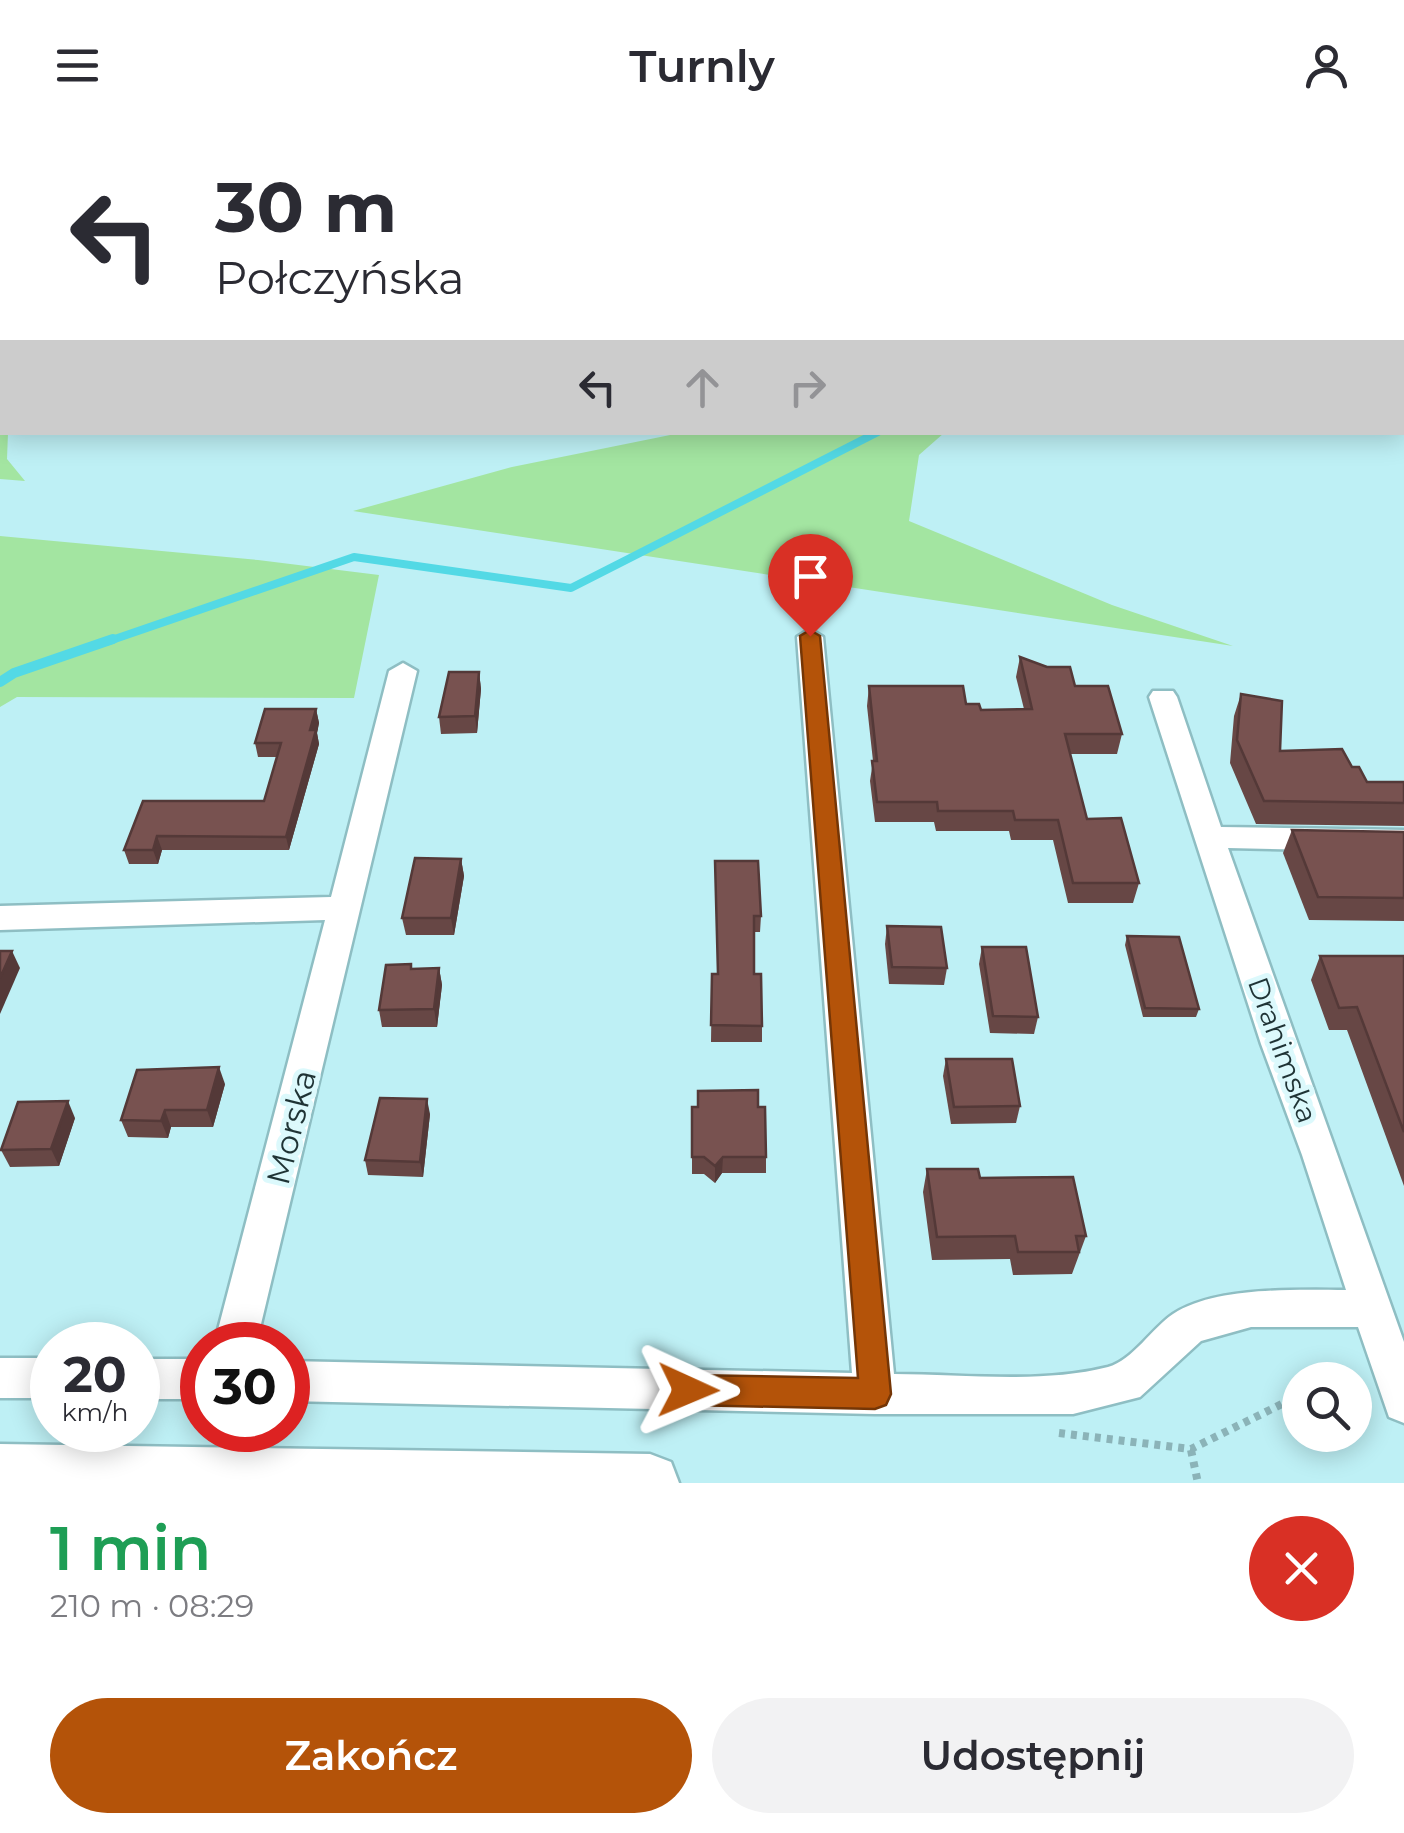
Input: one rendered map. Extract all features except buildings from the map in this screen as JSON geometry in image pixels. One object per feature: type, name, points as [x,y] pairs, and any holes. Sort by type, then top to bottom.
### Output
[{"type":"main road","points":[[0,1472],[650,1483]]},
{"type":"street","points":[[810,636],[875,1394]]},
{"type":"street","name":"Morska","points":[[241,1322],[403,672]]},
{"type":"street","name":"Drahimska","points":[[1163,697],[1404,1403]]},
{"type":"street","points":[[1210,837],[1404,841]]},
{"type":"street","points":[[0,918],[346,908]]},
{"type":"street","points":[[310,1381],[875,1394],[1073,1394],[1125,1383],[1189,1326],[1251,1310],[1372,1308]]},
{"type":"street","points":[[0,1378],[30,1378]]},
{"type":"path","points":[[1198,1483],[1191,1450],[1282,1404]]},
{"type":"green space","points":[[0,435],[8,435],[7,459],[25,481],[0,479]]},
{"type":"green space","points":[[670,435],[942,435],[919,455],[909,521],[1112,605],[1233,646],[353,511],[512,467]]},
{"type":"green space","points":[[0,536],[379,575],[354,698],[17,697],[0,707]]},
{"type":"waterway","points":[[106,642],[354,557],[571,588],[872,435]]},
{"type":"waterway","points":[[0,682],[14,673],[113,639]]},
{"type":"route","points":[[688,1390],[875,1394],[810,636]]}]
